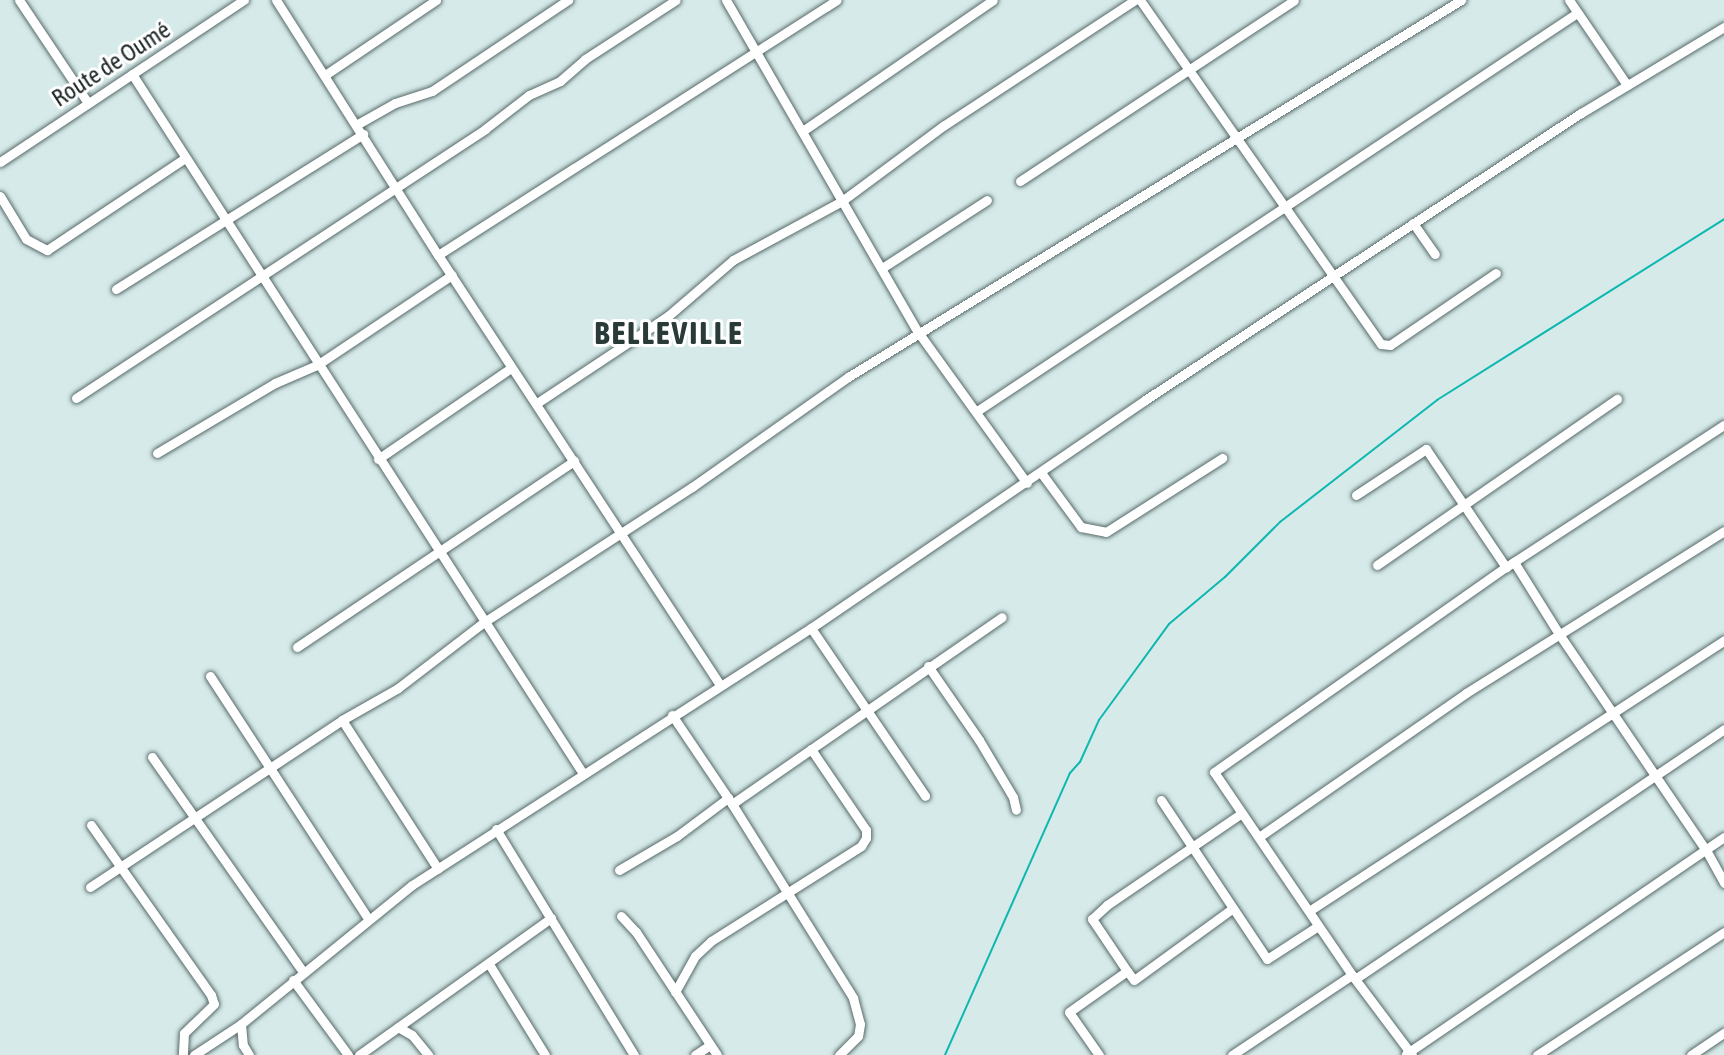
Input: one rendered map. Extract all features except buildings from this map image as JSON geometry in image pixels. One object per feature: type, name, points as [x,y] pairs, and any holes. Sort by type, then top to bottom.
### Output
[{"type":"street","points":[[19,0],[88,103]]},
{"type":"street","name":"Route de Oumé","points":[[0,162],[244,0]]},
{"type":"street","points":[[276,0],[397,185],[511,368],[537,403],[720,685]]},
{"type":"street","points":[[325,75],[436,0]]},
{"type":"street","points":[[356,125],[395,103],[432,91],[568,0]]},
{"type":"street","points":[[76,398],[485,129],[529,95],[560,81],[585,59],[676,0]]},
{"type":"street","points":[[726,0],[804,130],[918,332],[1027,483]]},
{"type":"street","points":[[438,255],[836,0]]},
{"type":"street","points":[[804,130],[993,0]]},
{"type":"street","points":[[537,403],[668,316],[733,260],[842,201],[943,126],[1138,0],[1190,66],[1381,344],[1390,345],[1496,273]]},
{"type":"street","points":[[1020,181],[1294,0]]},
{"type":"street","points":[[90,887],[342,720],[398,688],[484,622],[692,487],[918,332],[1239,140],[1461,0]]},
{"type":"street","points":[[1569,0],[1627,85]]},
{"type":"street","points":[[977,411],[1577,13]]},
{"type":"street","points":[[194,1055],[241,1024],[368,918],[496,829],[811,628],[1413,223],[1627,85],[1724,27]]},
{"type":"street","points":[[132,74],[582,772]]},
{"type":"street","points":[[116,289],[363,134]]},
{"type":"street","points":[[0,196],[26,239],[47,250],[185,158]]},
{"type":"street","points":[[882,268],[987,200]]},
{"type":"street","points":[[1413,223],[1435,254]]},
{"type":"street","points":[[157,453],[275,383],[317,365],[452,275]]},
{"type":"street","points":[[378,459],[511,368]]},
{"type":"street","points":[[1377,565],[1617,399]]},
{"type":"street","points":[[1724,425],[1510,565],[1214,772],[1409,1054],[1724,837]]},
{"type":"street","points":[[1356,495],[1426,449],[1656,774],[1724,883]]},
{"type":"street","points":[[1042,474],[1081,527],[1106,532],[1222,458]]},
{"type":"street","points":[[297,647],[574,461]]},
{"type":"street","points":[[1259,837],[1466,693],[1724,531]]},
{"type":"street","points":[[619,870],[811,749],[1002,617]]},
{"type":"street","points":[[811,628],[925,796]]},
{"type":"street","points":[[1309,911],[1724,640]]},
{"type":"street","points":[[928,666],[979,740],[1013,797],[1016,810]]},
{"type":"street","points":[[210,676],[368,918]]},
{"type":"street","points":[[672,715],[730,801],[784,893],[853,998],[860,1024],[858,1036],[839,1055]]},
{"type":"street","points":[[342,720],[438,869]]},
{"type":"street","points":[[1232,1055],[1724,729]]},
{"type":"street","points":[[675,992],[695,956],[711,941],[861,846],[866,838],[866,830],[811,749]]},
{"type":"street","points":[[152,757],[303,972]]},
{"type":"street","points":[[1161,800],[1267,959],[1318,926]]},
{"type":"street","points":[[1233,908],[1134,980],[1092,919],[1107,905],[1242,813]]},
{"type":"street","points":[[91,825],[214,1004],[184,1033],[183,1055]]},
{"type":"street","points":[[496,829],[634,1055]]},
{"type":"street","points":[[621,916],[636,932],[717,1055]]},
{"type":"street","points":[[359,1055],[551,918]]},
{"type":"street","points":[[1537,1055],[1724,932]]},
{"type":"street","points":[[489,964],[545,1055]]},
{"type":"street","points":[[1099,1055],[1069,1012],[1127,971]]},
{"type":"street","points":[[293,980],[348,1055]]},
{"type":"street","points":[[241,1024],[243,1045],[249,1055]]},
{"type":"street","points":[[398,1027],[412,1035],[428,1055]]},
{"type":"street","points":[[1691,1055],[1724,1033]]},
{"type":"street","points":[[695,1055],[710,1045]]},
{"type":"waterway","points":[[945,1055],[1070,773],[1080,762],[1099,720],[1169,624],[1225,577],[1280,522],[1437,400],[1724,219]]},
{"type":"district","name":"BELLEVILLE","points":[[669,333]]}]
